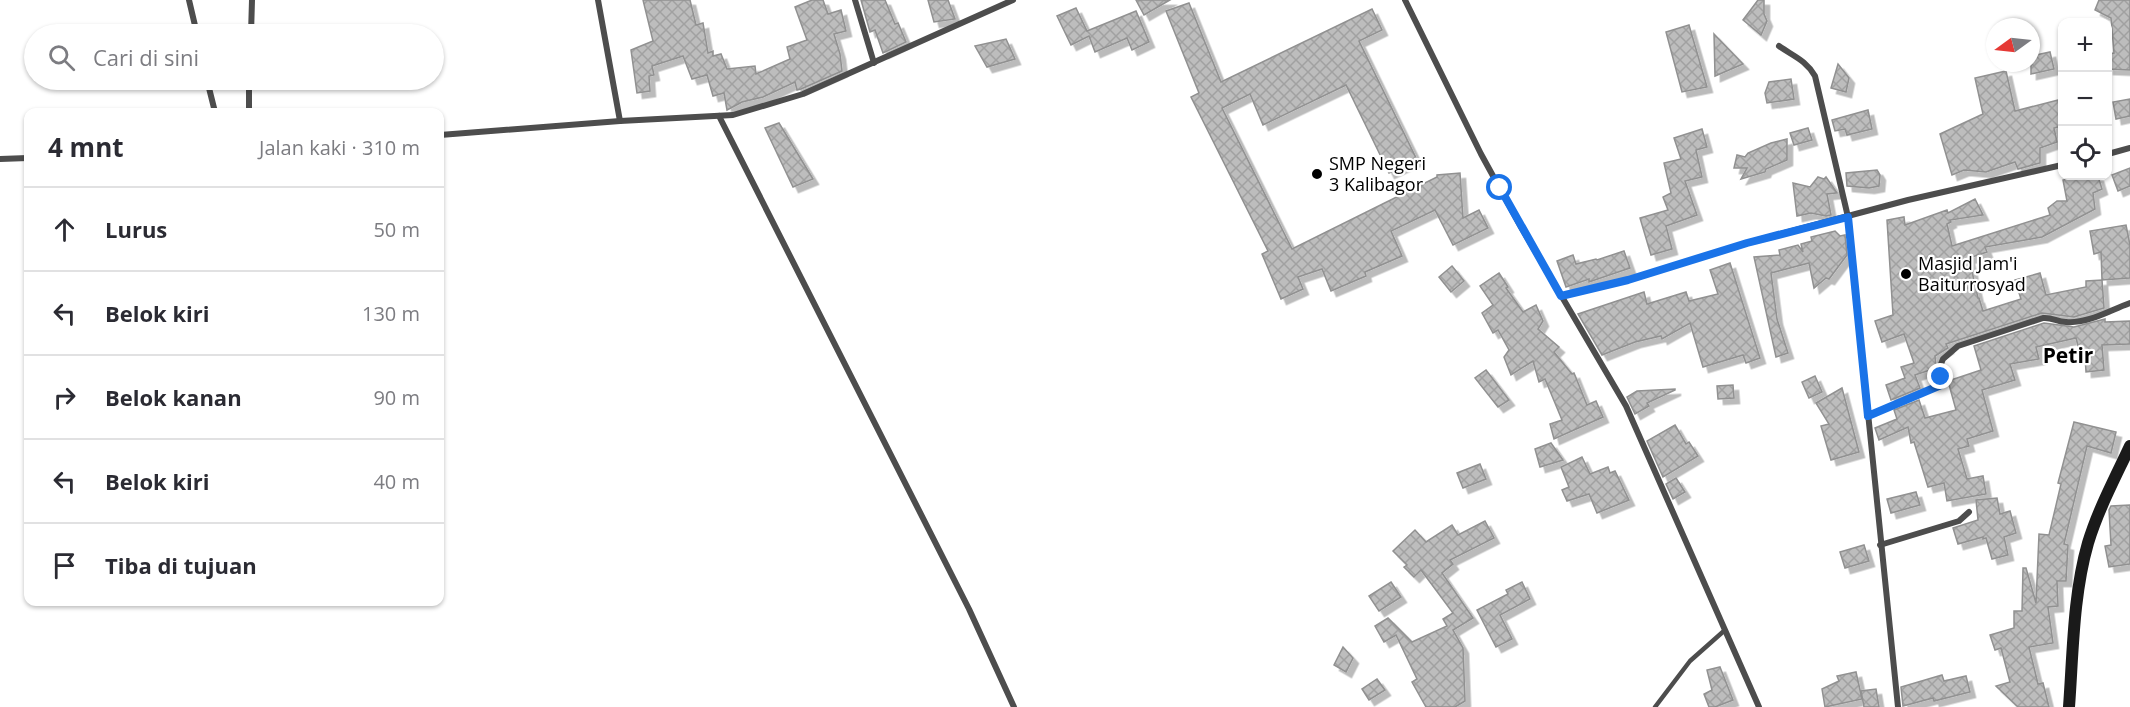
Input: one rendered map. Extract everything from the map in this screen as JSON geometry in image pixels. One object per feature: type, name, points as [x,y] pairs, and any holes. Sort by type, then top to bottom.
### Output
[{"type":"main road","points":[[2069,707],[2077,604],[2083,565],[2089,542],[2108,493],[2130,446]]},
{"type":"street","points":[[189,0],[195,24]]},
{"type":"street","points":[[251,24],[252,0]]},
{"type":"street","points":[[598,0],[620,121]]},
{"type":"street","points":[[855,0],[874,63]]},
{"type":"street","points":[[444,135],[733,115],[803,94],[1013,0]]},
{"type":"street","points":[[1405,0],[1481,154],[1626,406],[1759,707]]},
{"type":"street","points":[[1779,46],[1801,58],[1815,76],[1848,217],[1898,707]]},
{"type":"street","points":[[210,90],[214,108]]},
{"type":"street","points":[[249,90],[249,108]]},
{"type":"street","points":[[719,116],[969,609],[1014,707]]},
{"type":"street","points":[[2112,153],[2130,148]]},
{"type":"street","points":[[0,159],[24,158]]},
{"type":"street","points":[[1561,296],[1637,278],[1747,243],[1964,186],[2058,166]]},
{"type":"street","points":[[1868,416],[1941,385],[1943,359],[1959,346],[2043,318],[2050,317],[2064,322],[2075,321],[2105,314],[2130,303]]},
{"type":"street","points":[[1880,544],[1959,521],[1970,512]]},
{"type":"lane","points":[[1655,707],[1690,662],[1725,630]]},
{"type":"building","points":[[643,0],[690,0],[696,25],[703,23],[708,53],[713,51],[713,56],[721,54],[727,69],[755,66],[756,74],[790,59],[787,47],[807,40],[795,7],[812,0],[823,0],[828,14],[841,10],[846,31],[834,34],[842,71],[797,90],[795,82],[727,110],[724,93],[713,96],[707,75],[692,79],[683,56],[652,66],[654,75],[649,76],[650,91],[637,93],[631,50],[653,41]]},
{"type":"building","points":[[861,0],[885,0],[906,42],[883,53],[875,30],[870,32]]},
{"type":"building","points":[[928,0],[948,0],[955,19],[934,22]]},
{"type":"building","points":[[1136,0],[1170,0],[1144,15]]},
{"type":"building","points":[[1758,0],[1764,0],[1764,14],[1767,21],[1761,35],[1743,20]]},
{"type":"building","points":[[2099,0],[2130,0],[2130,70],[2112,69],[2112,53],[2114,53],[2112,18],[2095,10]]},
{"type":"building","points":[[1189,3],[1221,82],[1372,9],[1382,30],[1359,41],[1417,160],[1389,173],[1346,85],[1263,125],[1250,94],[1222,108],[1292,249],[1437,175],[1460,173],[1463,218],[1479,210],[1488,228],[1453,245],[1435,210],[1391,231],[1402,256],[1365,272],[1366,276],[1331,291],[1322,269],[1298,277],[1303,289],[1281,299],[1262,254],[1268,251],[1191,97],[1199,93],[1166,11]]},
{"type":"building","points":[[1076,8],[1087,31],[1136,11],[1149,42],[1132,50],[1127,38],[1095,52],[1089,36],[1071,45],[1057,16]]},
{"type":"building","points":[[1689,25],[1707,87],[1682,92],[1666,32]]},
{"type":"building","points":[[1714,34],[1743,64],[1715,76]]},
{"type":"building","points":[[1006,39],[1015,59],[987,67],[975,46]]},
{"type":"building","points":[[2050,52],[2054,69],[2031,74],[2031,72],[2040,72],[2040,54]]},
{"type":"building","points":[[1838,64],[1849,78],[1846,92],[1831,88]]},
{"type":"building","points":[[2006,72],[2015,111],[2058,100],[2058,127],[2054,128],[2057,142],[2040,148],[2040,163],[2018,169],[2015,162],[1986,172],[1964,170],[1952,175],[1940,134],[1983,114],[1975,78]]},
{"type":"building","points":[[1791,79],[1794,99],[1767,103],[1765,93],[1769,82]]},
{"type":"building","points":[[2130,99],[2130,116],[2116,119],[2113,102]]},
{"type":"building","points":[[1868,110],[1872,129],[1847,135],[1845,129],[1835,131],[1832,120]]},
{"type":"building","points":[[779,123],[813,179],[793,187],[765,128]]},
{"type":"building","points":[[1808,128],[1812,140],[1794,145],[1790,133]]},
{"type":"building","points":[[1702,129],[1707,147],[1696,150],[1702,177],[1685,181],[1697,215],[1666,226],[1672,249],[1651,255],[1640,218],[1668,210],[1663,197],[1671,193],[1664,163],[1681,159],[1674,138]]},
{"type":"building","points":[[1787,139],[1787,160],[1766,169],[1765,172],[1741,179],[1747,168],[1734,168],[1737,155],[1745,157],[1748,153],[1771,143]]},
{"type":"building","points":[[2130,168],[2130,186],[2118,191],[2112,175]]},
{"type":"building","points":[[1877,170],[1880,175],[1879,186],[1869,188],[1847,186],[1846,173]]},
{"type":"building","points":[[1818,177],[1824,179],[1826,177],[1837,193],[1827,194],[1831,215],[1811,213],[1797,216],[1793,183],[1810,187]]},
{"type":"building","points":[[2063,180],[2099,180],[2102,189],[2093,193],[2095,209],[2042,237],[1985,247],[1987,252],[1969,258],[1978,298],[1983,311],[2021,299],[2015,280],[2040,273],[2046,295],[2086,287],[2086,281],[2102,280],[2104,308],[2074,317],[2042,313],[1946,344],[1948,348],[1935,356],[1936,368],[1915,375],[1920,388],[1891,400],[1886,385],[1905,378],[1901,367],[1914,363],[1904,334],[1882,342],[1875,321],[1893,315],[1887,220],[1904,217],[1905,225],[1947,210],[1948,213],[1975,199],[1983,215],[1950,220],[1951,222],[1947,224],[1952,246],[2050,215],[2048,208],[2057,201],[2067,201]]},
{"type":"building","points":[[2126,225],[2130,245],[2130,278],[2102,280],[2101,252],[2094,254],[2090,231]]},
{"type":"building","points":[[1835,231],[1840,236],[1845,235],[1847,255],[1829,279],[1826,278],[1814,288],[1809,263],[1771,273],[1777,319],[1788,353],[1776,357],[1754,257],[1780,255],[1779,250],[1798,245],[1803,252],[1801,244],[1812,241],[1811,237]]},
{"type":"building","points":[[1624,251],[1630,268],[1566,287],[1557,261],[1573,255],[1576,264]]},
{"type":"building","points":[[1730,263],[1760,358],[1746,363],[1743,355],[1703,367],[1690,323],[1662,339],[1661,336],[1635,342],[1602,355],[1578,314],[1644,292],[1647,304],[1686,292],[1689,301],[1718,294],[1710,270]]},
{"type":"building","points":[[1452,266],[1464,281],[1451,292],[1439,277]]},
{"type":"building","points":[[1499,273],[1508,287],[1506,288],[1523,312],[1536,305],[1543,321],[1538,329],[1559,347],[1554,352],[1572,374],[1574,373],[1587,405],[1596,401],[1603,417],[1554,439],[1550,424],[1562,420],[1545,379],[1539,382],[1533,361],[1511,375],[1504,357],[1509,350],[1498,330],[1493,333],[1482,313],[1493,305],[1480,286]]},
{"type":"building","points":[[2105,319],[2105,322],[2130,321],[2130,344],[2102,345],[2104,370],[2086,372],[2085,356],[2081,357],[2076,338],[2036,347],[2039,359],[2010,364],[2015,380],[1982,390],[1993,431],[1967,439],[1969,446],[1958,449],[1967,479],[1983,476],[1986,494],[1947,501],[1944,483],[1928,487],[1914,442],[1911,443],[1908,427],[1879,440],[1875,428],[1897,419],[1894,410],[1919,400],[1925,418],[1956,410],[1948,381],[1981,370],[1974,346],[2044,323],[2074,327]]},
{"type":"building","points":[[1486,370],[1509,400],[1498,407],[1475,378]]},
{"type":"building","points":[[1815,376],[1822,392],[1809,398],[1802,382]]},
{"type":"building","points":[[1733,385],[1734,398],[1718,399],[1717,386]]},
{"type":"building","points":[[1842,388],[1859,452],[1831,460],[1821,426],[1829,424],[1816,403]]},
{"type":"building","points":[[1675,389],[1647,403],[1649,406],[1635,414],[1627,397],[1637,391]]},
{"type":"building","points":[[2074,422],[2116,432],[2111,453],[2087,446],[2064,544],[2068,545],[2066,581],[2057,581],[2058,606],[2048,607],[2053,643],[2029,647],[2038,684],[2043,683],[2049,707],[2018,707],[1996,686],[2010,682],[2001,648],[1995,650],[1990,635],[2014,628],[2014,611],[2022,611],[2023,568],[2026,568],[2036,603],[2039,534],[2049,535],[2061,484],[2058,483]]},
{"type":"building","points":[[1675,425],[1686,444],[1689,442],[1698,456],[1663,477],[1647,441]]},
{"type":"building","points":[[1551,443],[1563,460],[1540,467],[1535,449]]},
{"type":"building","points":[[1582,457],[1590,474],[1608,467],[1610,473],[1615,471],[1629,500],[1597,513],[1589,494],[1567,501],[1562,490],[1569,487],[1561,467]]},
{"type":"building","points":[[1480,464],[1486,479],[1463,488],[1457,473]]},
{"type":"building","points":[[1676,478],[1685,492],[1673,499],[1666,484]]},
{"type":"building","points":[[1916,492],[1920,505],[1891,513],[1887,499]]},
{"type":"building","points":[[1997,498],[2000,514],[2010,511],[2016,533],[2004,537],[2008,555],[1992,559],[1986,538],[1958,544],[1953,528],[1978,520],[1976,500]]},
{"type":"building","points":[[2130,505],[2130,564],[2109,567],[2105,546],[2111,545],[2109,510],[2111,506]]},
{"type":"building","points":[[1485,521],[1494,538],[1450,560],[1453,564],[1442,573],[1473,618],[1453,630],[1463,648],[1465,701],[1455,707],[1426,707],[1412,682],[1417,679],[1396,635],[1384,642],[1375,626],[1388,618],[1412,642],[1447,626],[1443,619],[1453,613],[1421,570],[1414,577],[1404,567],[1407,565],[1393,551],[1415,530],[1426,542],[1452,525],[1458,535]]},
{"type":"building","points":[[1864,545],[1869,561],[1845,568],[1840,552]]},
{"type":"building","points":[[1391,582],[1401,597],[1379,611],[1369,596]]},
{"type":"building","points":[[1522,582],[1530,599],[1500,615],[1512,639],[1496,647],[1477,610],[1508,594],[1506,590]]},
{"type":"building","points":[[1343,647],[1353,658],[1346,672],[1334,665]]},
{"type":"building","points":[[1720,667],[1733,700],[1709,707],[1704,694],[1712,690],[1707,670]]},
{"type":"building","points":[[1856,672],[1862,699],[1825,707],[1822,689],[1839,681],[1837,676]]},
{"type":"building","points":[[1942,675],[1944,681],[1966,676],[1970,692],[1903,706],[1901,687]]},
{"type":"building","points":[[1377,679],[1385,690],[1369,700],[1362,689]]},
{"type":"building","points":[[1876,689],[1879,707],[1864,707],[1861,691]]},
{"type":"place","name":"SMP Negeri 3 Kalibagor","points":[[1317,174]]},
{"type":"place","name":"Masjid Jam'i Baiturrosyad","points":[[1906,274]]},
{"type":"district","name":"Petir","points":[[2068,356]]},
{"type":"route","points":[[1500,188],[1561,296],[1628,280],[1747,243],[1848,217],[1868,416],[1941,385],[1941,377]]}]
